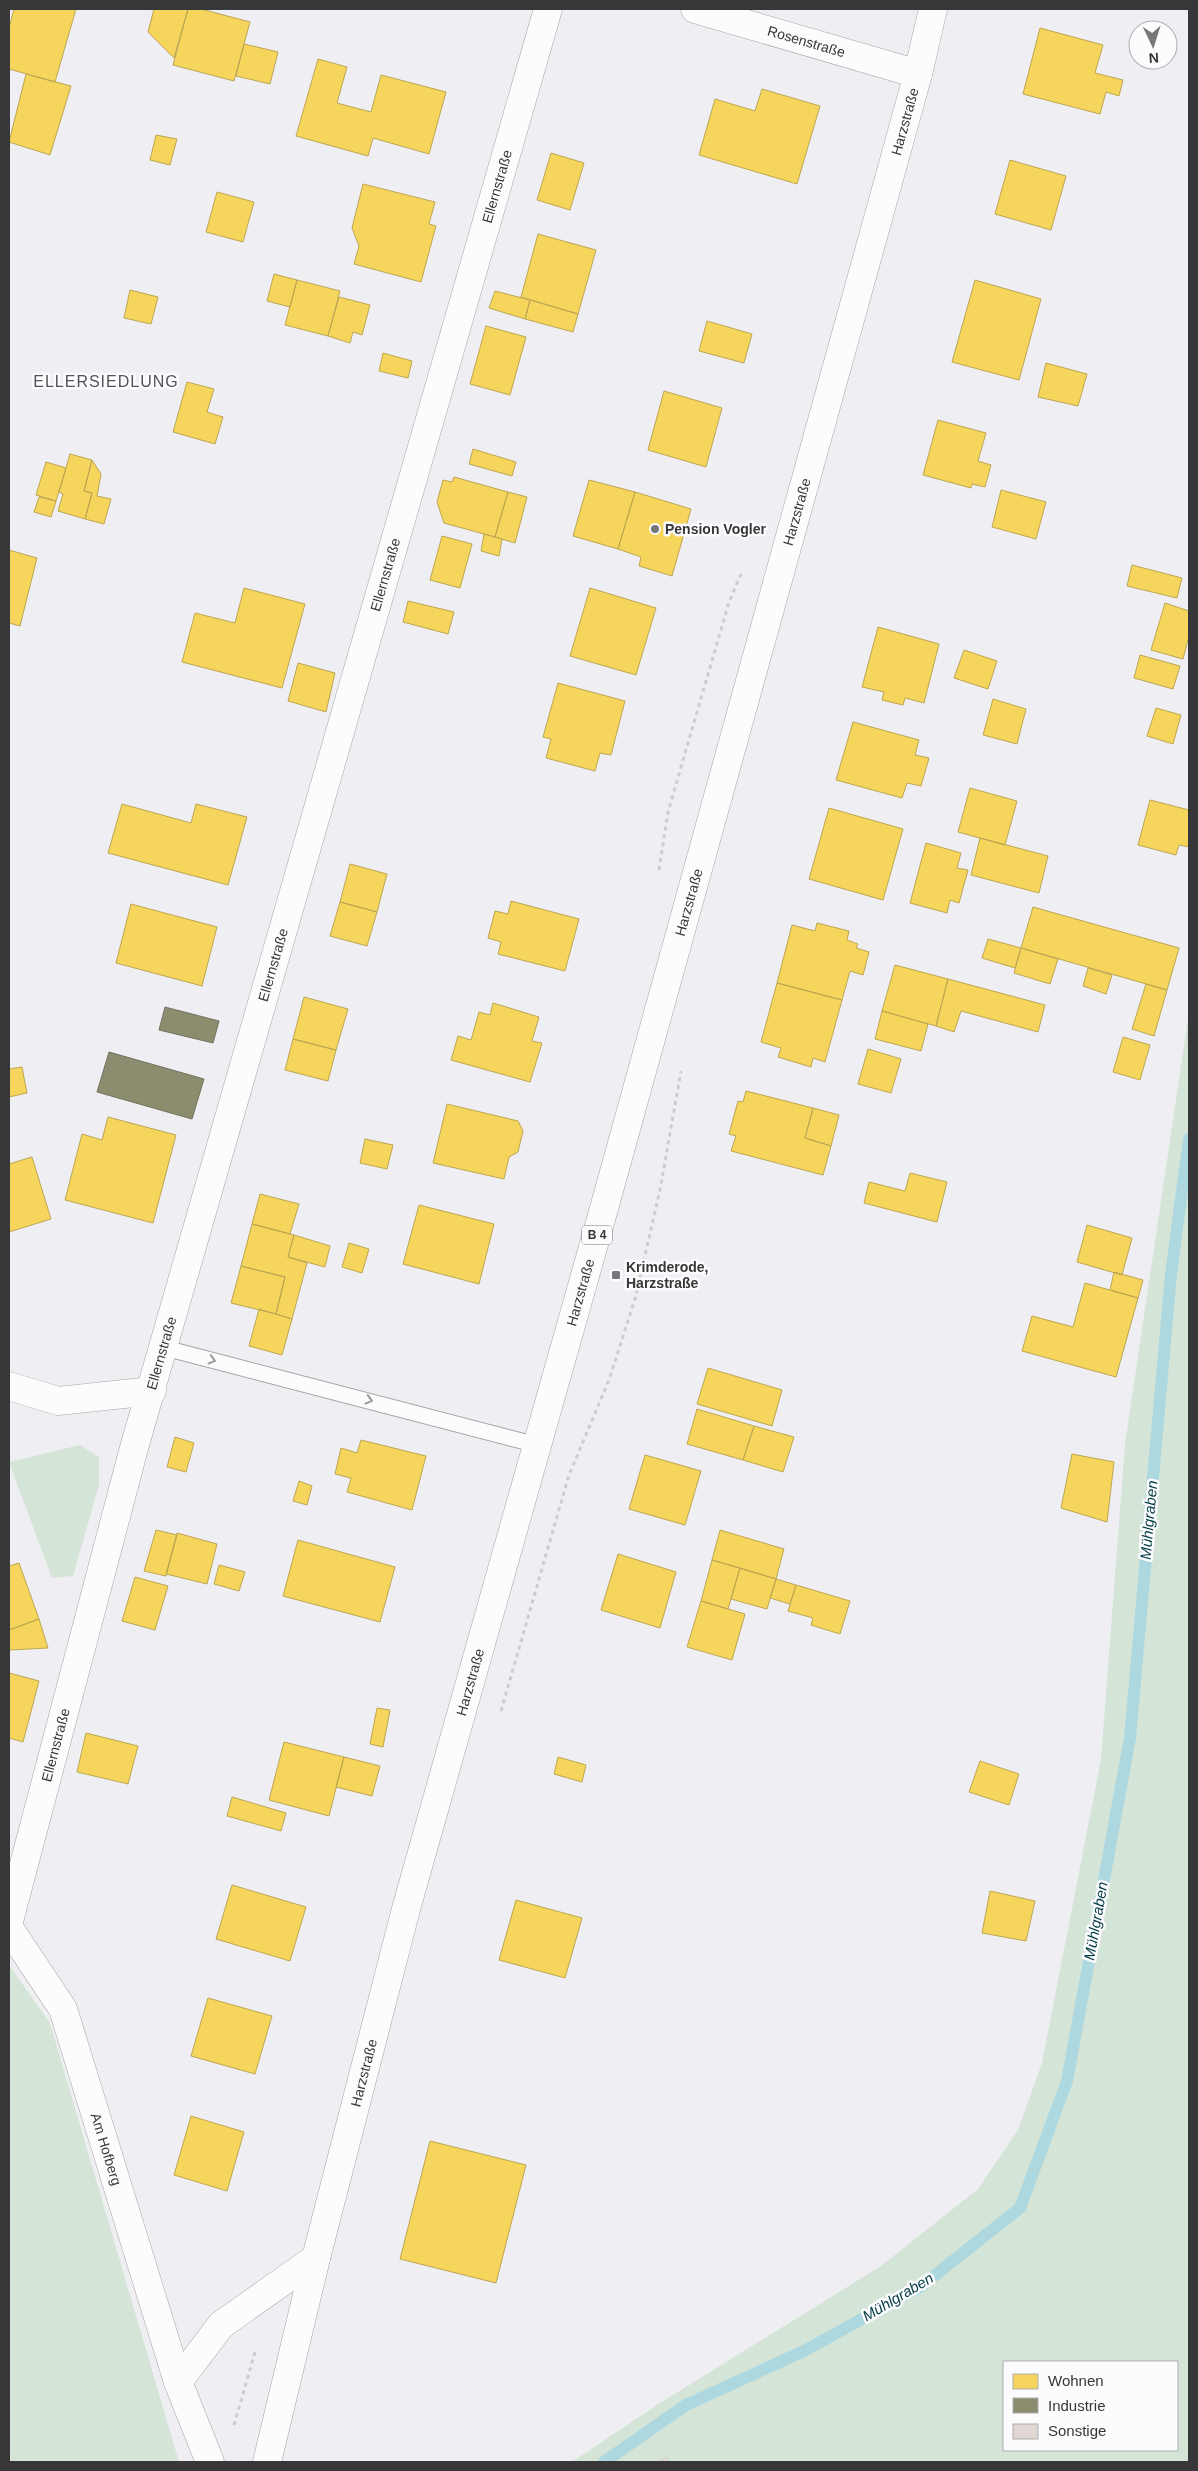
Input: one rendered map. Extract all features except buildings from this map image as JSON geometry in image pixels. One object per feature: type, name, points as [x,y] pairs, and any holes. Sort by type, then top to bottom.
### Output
[{"type":"street","name":"Ellernstraße","points":[[9,1922],[134,1448],[165,1348],[548,9]]},
{"type":"street","name":"Rosenstraße","points":[[695,9],[918,74]]},
{"type":"street","name":"Harzstraße","points":[[267,2462],[316,2258],[406,1908],[537,1445],[918,74],[933,9]]},
{"type":"street","points":[[9,1386],[58,1401],[152,1391]]},
{"type":"street","name":"Am Hofberg","points":[[9,1928],[62,2009],[178,2382],[210,2462]]},
{"type":"street","points":[[178,2382],[221,2325],[316,2258]]},
{"type":"lane","points":[[165,1348],[537,1445]]},
{"type":"green space","points":[[1189,1012],[1189,2462],[572,2462],[657,2405],[881,2266],[978,2189],[1018,2130],[1042,2063],[1101,1759],[1125,1444]]},
{"type":"green space","points":[[80,1445],[99,1457],[99,1485],[73,1576],[52,1578],[9,1462]]},
{"type":"green space","points":[[9,1965],[50,2023],[179,2462],[9,2462]]},
{"type":"waterway","name":"Mühlgraben","points":[[604,2462],[686,2405],[804,2351],[920,2287],[1020,2208],[1067,2081],[1130,1738],[1171,1274],[1189,1139]]},
{"type":"place","name":"Pension Vogler","points":[[655,529]]},
{"type":"place","name":"Krimderode, Harzstraße","points":[[616,1275]]},
{"type":"district","name":"ELLERSIEDLUNG","points":[[106,381]]}]
